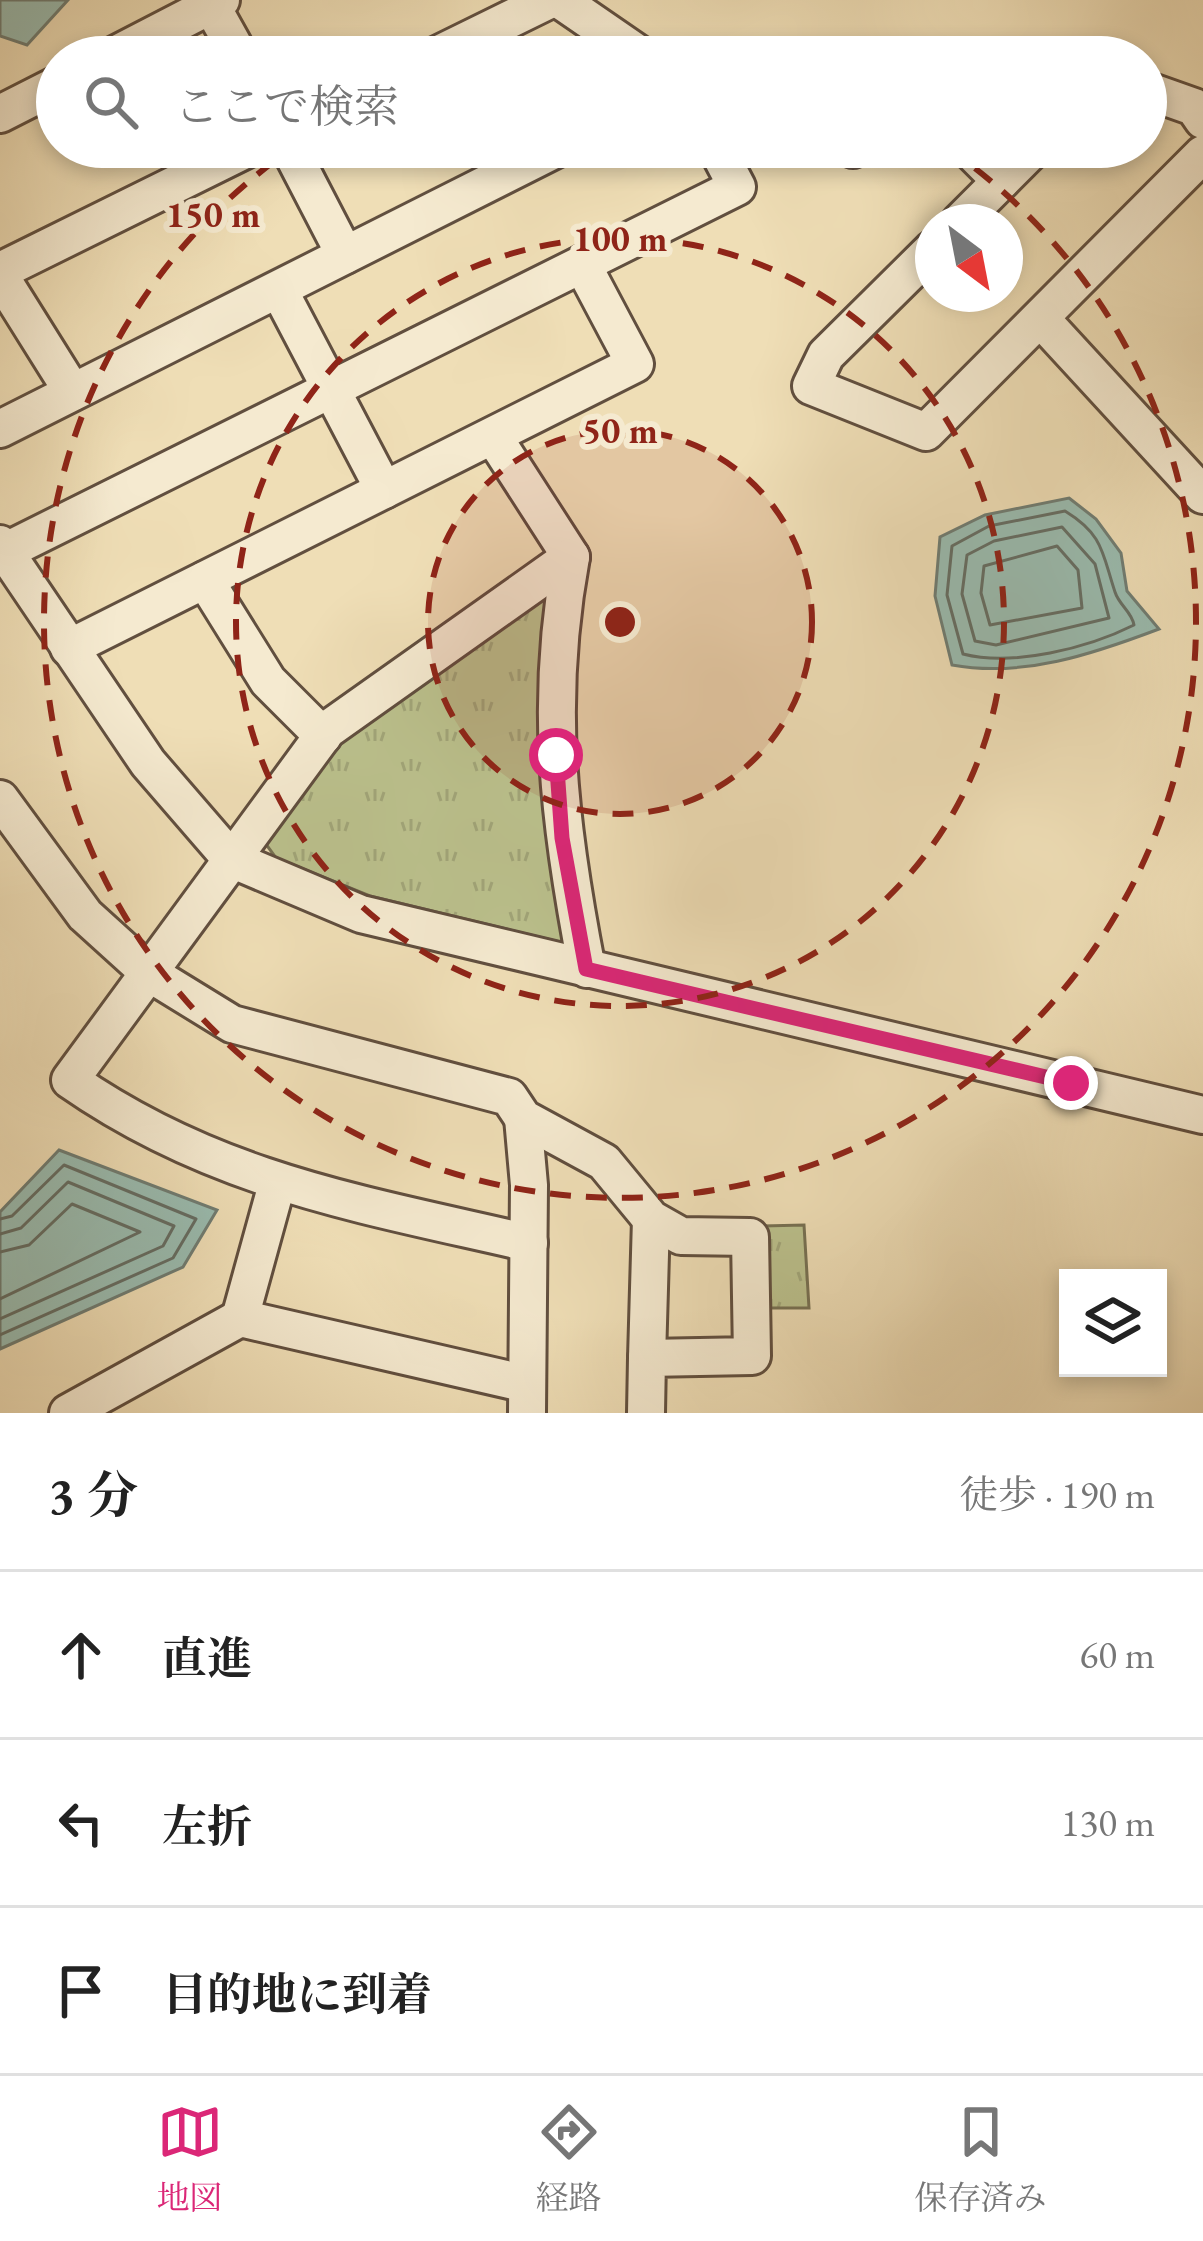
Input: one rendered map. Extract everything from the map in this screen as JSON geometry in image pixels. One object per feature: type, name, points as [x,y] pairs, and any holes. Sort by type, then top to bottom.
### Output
[{"type":"street","points":[[476,36],[549,0]]},
{"type":"street","points":[[560,0],[613,36]]},
{"type":"street","points":[[150,36],[216,2],[231,36]]},
{"type":"street","points":[[0,115],[36,96]]},
{"type":"street","points":[[1167,97],[1194,107],[1203,120]]},
{"type":"street","points":[[915,267],[826,355],[811,386],[926,432],[1203,154]]},
{"type":"street","points":[[72,391],[0,274],[209,168]]},
{"type":"street","points":[[300,168],[345,255]]},
{"type":"street","points":[[0,429],[518,168]]},
{"type":"street","points":[[727,168],[737,187],[2,550],[148,763],[231,859],[362,914],[1203,1114]]},
{"type":"street","points":[[988,168],[1001,181]]},
{"type":"street","points":[[978,204],[1014,168]]},
{"type":"street","points":[[69,648],[634,364],[582,264]]},
{"type":"street","points":[[279,290],[384,490]]},
{"type":"street","points":[[1041,319],[1203,495]]},
{"type":"street","points":[[494,436],[571,557],[560,618],[553,714],[562,838],[586,969]]},
{"type":"street","points":[[529,1243],[278,1184],[164,1140],[70,1080],[322,736],[571,557]]},
{"type":"street","points":[[205,580],[268,681],[322,736]]},
{"type":"street","points":[[0,799],[85,915],[149,973],[232,1024],[508,1097],[523,1118],[604,1162],[651,1219],[681,1236],[750,1238],[752,1356],[647,1358]]},
{"type":"street","points":[[241,1318],[527,1398],[529,1243],[523,1118]]},
{"type":"street","points":[[88,1408],[241,1318],[278,1184]]},
{"type":"street","points":[[646,1413],[651,1219]]},
{"type":"green space","points":[[560,582],[572,939],[564,943],[370,896],[276,858],[260,836],[327,745]]},
{"type":"green space","points":[[804,1225],[809,1308],[766,1308],[762,1226]]},
{"type":"water","points":[[0,0],[68,0],[27,45],[0,36]]},
{"type":"water","points":[[1069,498],[1096,519],[1121,553],[1127,591],[1159,629],[1083,655],[1031,666],[952,665],[935,596],[940,537],[985,515]]},
{"type":"water","points":[[59,1150],[217,1210],[183,1267],[0,1349],[0,1212]]},
{"type":"route","points":[[556,755],[562,838],[586,969],[1071,1083]]}]
